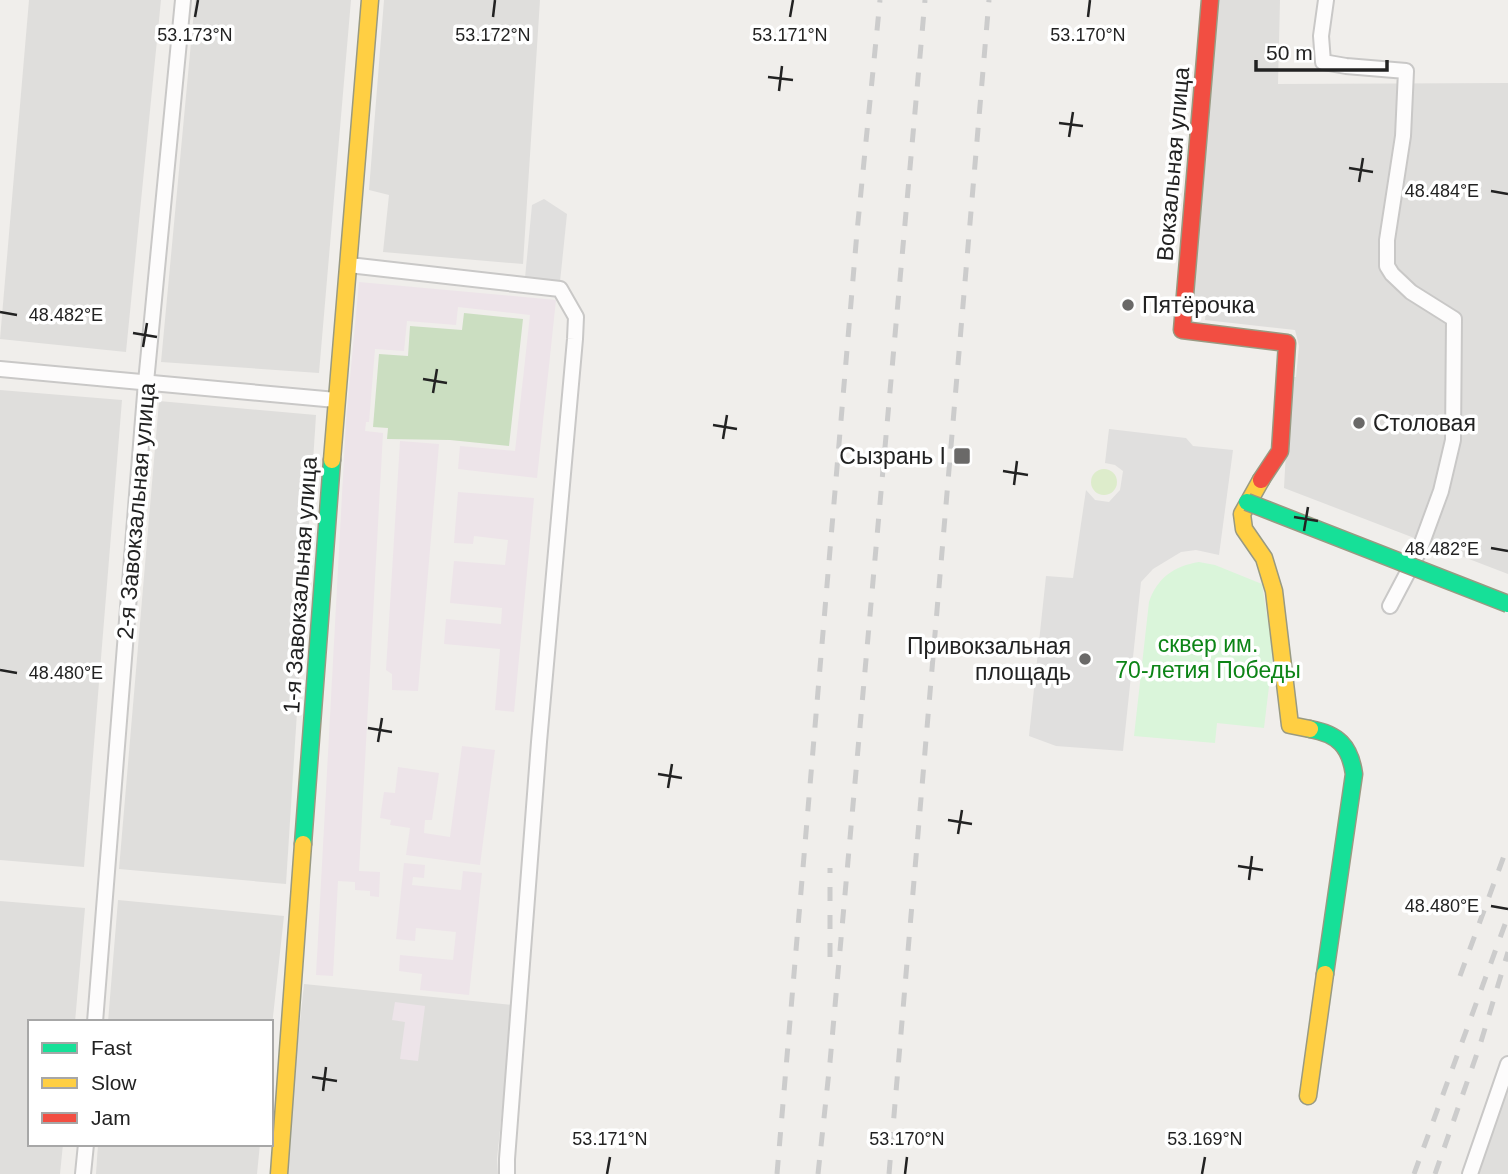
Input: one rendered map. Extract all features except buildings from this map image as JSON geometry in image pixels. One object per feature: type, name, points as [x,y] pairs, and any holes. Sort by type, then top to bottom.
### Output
[{"type":"street","name":"2-я Завокзальная улица","points":[[95,1020],[146,382],[183,0]]},
{"type":"street","name":"1-я Завокзальная улица","points":[[279,1174],[336,400],[370,0]]},
{"type":"street","name":"Вокзальная улица","points":[[1210,0],[1182,330],[1287,343],[1280,451],[1247,502]]},
{"type":"street","points":[[1326,0],[1321,36],[1323,62],[1406,71],[1403,136],[1388,240],[1387,266],[1411,292],[1454,319],[1453,440],[1441,491],[1419,551],[1390,606]]},
{"type":"street","points":[[349,265],[560,289],[576,317],[539,742],[508,1174]]},
{"type":"street","points":[[0,369],[336,400]]},
{"type":"street","points":[[1308,1096],[1354,774],[1353,758],[1342,739],[1325,731],[1290,725],[1274,591],[1264,558],[1244,529],[1242,514],[1247,502],[1508,604]]},
{"type":"street","points":[[1470,1174],[1508,1065]]},
{"type":"street","points":[[83,1174],[86,1146]]},
{"type":"shaded area","points":[[29,0],[161,0],[126,352],[0,339]]},
{"type":"shaded area","points":[[195,0],[351,0],[319,373],[161,362]]},
{"type":"shaded area","points":[[384,0],[540,0],[523,264],[383,252],[389,195],[369,190]]},
{"type":"shaded area","points":[[1218,0],[1280,0],[1278,84],[1508,83],[1508,574],[1284,488],[1290,377],[1296,377],[1299,346],[1295,330],[1205,320],[1206,308],[1192,299]]},
{"type":"shaded area","points":[[544,199],[567,214],[560,282],[525,278],[532,205]]},
{"type":"shaded area","points":[[359,282],[556,300],[537,478],[458,469],[460,446],[515,451],[530,315],[458,307],[456,325],[407,321],[404,351],[375,349],[369,422],[366,422],[365,431],[383,433],[359,871],[380,872],[379,897],[370,896],[370,891],[355,890],[355,882],[338,881],[333,976],[316,975],[346,421]]},
{"type":"shaded area","points":[[0,390],[122,400],[84,867],[0,860]]},
{"type":"shaded area","points":[[159,401],[316,415],[286,884],[119,869]]},
{"type":"shaded area","name":"Привокзальная площадь","points":[[1109,429],[1186,438],[1193,446],[1233,450],[1219,555],[1196,550],[1181,552],[1153,569],[1141,582],[1123,751],[1056,746],[1029,736],[1046,576],[1073,578],[1086,490],[1095,500],[1109,502],[1120,490],[1123,471],[1115,465],[1105,463]]},
{"type":"shaded area","points":[[400,441],[439,444],[418,691],[392,690],[392,674],[386,670]]},
{"type":"shaded area","points":[[458,492],[534,498],[514,712],[495,710],[500,649],[444,644],[446,619],[501,624],[502,608],[450,603],[454,561],[505,565],[508,540],[474,536],[473,544],[454,543]]},
{"type":"shaded area","points":[[462,746],[495,750],[480,865],[406,855],[410,828],[390,825],[391,820],[380,818],[384,792],[395,793],[398,767],[439,773],[432,820],[425,820],[424,833],[450,837]]},
{"type":"shaded area","points":[[404,863],[425,865],[424,878],[413,877],[412,885],[461,890],[463,871],[482,873],[469,995],[420,990],[422,974],[399,971],[400,955],[453,960],[456,932],[416,928],[415,941],[396,939]]},
{"type":"shaded area","points":[[118,900],[284,916],[273,1020],[108,1020]]},
{"type":"shaded area","points":[[0,901],[85,908],[75,1020],[28,1020],[28,1146],[63,1146],[60,1174],[0,1174]]},
{"type":"shaded area","points":[[304,984],[513,1005],[497,1159],[498,1174],[284,1174]]},
{"type":"shaded area","points":[[395,1002],[425,1006],[418,1061],[400,1059],[405,1022],[392,1020]]},
{"type":"shaded area","points":[[1508,1064],[1508,1174],[1470,1174]]},
{"type":"shaded area","points":[[98,1146],[260,1146],[257,1174],[96,1174]]},
{"type":"green space","points":[[464,313],[523,319],[509,446],[450,440],[387,439],[388,428],[373,427],[379,354],[408,356],[410,326],[462,330]]},
{"type":"green space","points":[[1104,469],[1113,473],[1117,482],[1113,491],[1104,495],[1095,491],[1091,482],[1095,473]]},
{"type":"green space","name":"сквер им. 70-летия Победы","points":[[1199,562],[1215,565],[1262,584],[1273,653],[1264,728],[1217,723],[1215,743],[1134,736],[1149,602],[1157,586],[1174,570]]},
{"type":"railway","points":[[777,1174],[857,232],[880,0]]},
{"type":"railway","points":[[818,1174],[925,0]]},
{"type":"railway","points":[[889,1174],[989,0]]},
{"type":"railway","points":[[1460,976],[1508,845]]},
{"type":"railway","points":[[830,868],[830,957]]},
{"type":"railway","points":[[1414,1174],[1508,916]]},
{"type":"railway","points":[[1435,1174],[1480,1045],[1508,952]]},
{"type":"traffic: fast","points":[[303,844],[332,460]]},
{"type":"traffic: fast","points":[[1247,502],[1508,604]]},
{"type":"traffic: fast","points":[[1310,729],[1328,734],[1341,743],[1349,756],[1354,774],[1325,974]]},
{"type":"traffic: slow","points":[[332,460],[370,0]]},
{"type":"traffic: slow","points":[[1261,480],[1242,514],[1244,529],[1264,558],[1274,591],[1290,725],[1310,729]]},
{"type":"traffic: slow","points":[[279,1174],[303,844]]},
{"type":"traffic: slow","points":[[1308,1096],[1325,974]]},
{"type":"traffic: jam","points":[[1210,0],[1182,330],[1287,343],[1280,451],[1261,480]]},
{"type":"place","name":"Пятёрочка","points":[[1128,305]]},
{"type":"place","name":"Столовая","points":[[1359,423]]},
{"type":"place","name":"Сызрань I","points":[[962,456]]},
{"type":"place","name":"Привокзальная площадь","points":[[1085,659]]}]
